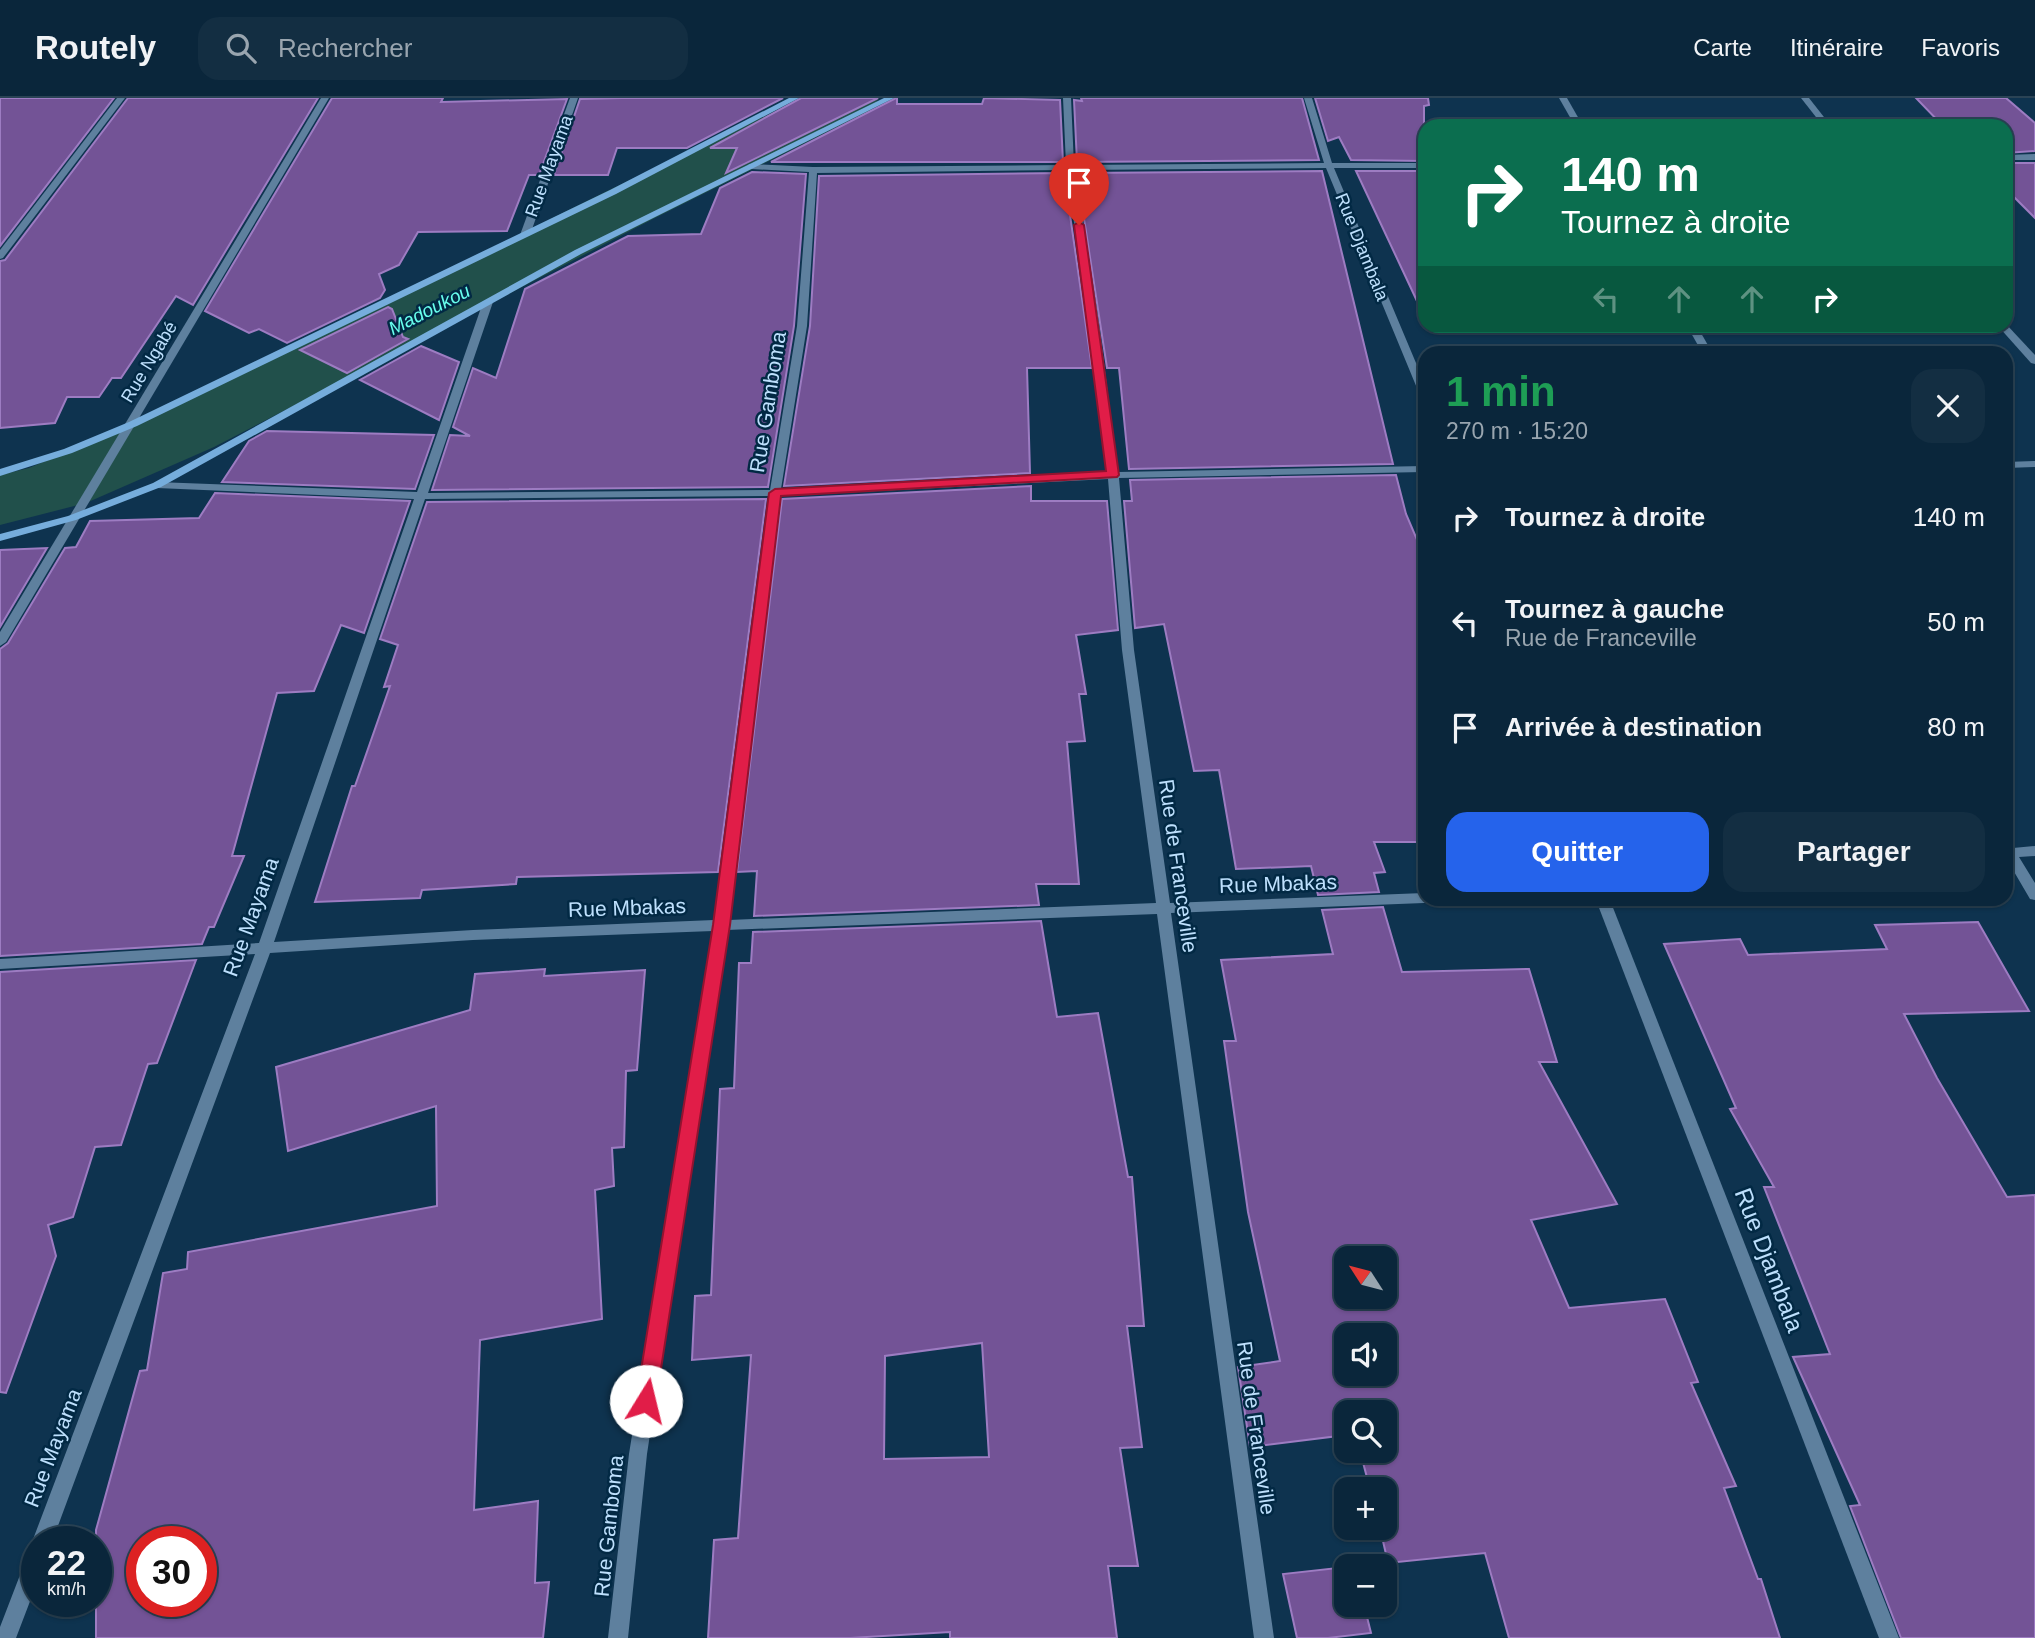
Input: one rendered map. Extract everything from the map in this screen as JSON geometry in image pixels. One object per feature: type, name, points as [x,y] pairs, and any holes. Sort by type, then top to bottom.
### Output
[{"type":"main road","points":[[0,473],[68,451],[133,424],[525,235],[795,98]]},
{"type":"main road","points":[[0,538],[72,518],[157,485],[657,211],[890,98]]},
{"type":"street","points":[[0,256],[121,98]]},
{"type":"street","name":"Rue Ngabé","points":[[0,642],[326,98]]},
{"type":"street","name":"Rue Mayama","points":[[525,235],[574,98]]},
{"type":"street","name":"Rue de Franceville","points":[[1067,98],[1070,170],[1113,475],[1128,650],[1264,1638]]},
{"type":"street","name":"Rue Djambala","points":[[1308,98],[1329,166],[1418,379]]},
{"type":"street","points":[[1563,98],[1575,119]]},
{"type":"street","points":[[1805,98],[1822,119]]},
{"type":"street","points":[[2013,158],[2035,157]]},
{"type":"street","points":[[752,166],[813,170],[1070,170],[1418,165]]},
{"type":"street","name":"Rue Gamboma","points":[[618,1638],[638,1454],[721,925],[775,493],[802,326],[813,170]]},
{"type":"street","name":"Rue Mayama","points":[[48,1526],[264,949],[488,302]]},
{"type":"street","points":[[2009,333],[2035,361]]},
{"type":"street","points":[[2013,465],[2035,464]]},
{"type":"street","points":[[157,485],[422,496],[775,493],[1113,475],[1418,469]]},
{"type":"street","points":[[2013,851],[2035,851]]},
{"type":"street","points":[[2013,860],[2035,895]]},
{"type":"street","name":"Rue Mbakas","points":[[0,964],[473,935],[1418,898]]},
{"type":"street","name":"Rue Djambala","points":[[1605,906],[1889,1638]]},
{"type":"street","points":[[6,1638],[21,1598]]},
{"type":"building","points":[[0,98],[114,98],[0,246]]},
{"type":"building","points":[[128,98],[318,98],[193,305],[176,296],[121,378],[112,378],[99,397],[67,397],[55,423],[0,428],[0,261],[5,260]]},
{"type":"building","points":[[332,98],[443,98],[441,102],[567,99],[539,175],[529,175],[507,231],[418,232],[399,265],[379,274],[385,290],[380,298],[287,343],[259,329],[249,333],[205,311]]},
{"type":"building","points":[[783,98],[687,148],[617,148],[608,175],[554,175],[580,99]]},
{"type":"building","points":[[801,98],[878,98],[726,173],[737,148],[710,148]]},
{"type":"building","points":[[897,98],[897,104],[982,104],[984,98],[1060,100],[1063,162],[771,162]]},
{"type":"building","points":[[1081,98],[1302,98],[1319,160],[1077,162],[1074,100],[1082,101]]},
{"type":"building","points":[[1315,98],[1428,98],[1429,105],[1424,106],[1424,119],[1418,119],[1418,161],[1351,160],[1339,137],[1328,141]]},
{"type":"building","points":[[1916,98],[2006,98],[2035,123],[2035,151],[2013,153],[2013,119],[1936,119]]},
{"type":"building","points":[[2013,163],[2035,163],[2035,218],[2013,196]]},
{"type":"building","points":[[1322,171],[1393,464],[1129,469],[1119,368],[1107,368],[1077,173]]},
{"type":"building","points":[[1356,171],[1418,171],[1418,303]]},
{"type":"building","points":[[752,172],[806,174],[794,326],[768,487],[432,490],[450,435],[470,436],[453,427],[473,368],[496,378],[525,289],[628,236],[701,234],[720,188]]},
{"type":"building","points":[[1064,173],[1092,368],[1027,368],[1030,473],[784,486],[810,326],[819,176]]},
{"type":"building","points":[[388,307],[392,309],[403,337],[408,339],[347,373],[300,350]]},
{"type":"building","points":[[421,346],[459,362],[439,420],[360,380]]},
{"type":"building","points":[[267,431],[434,435],[415,489],[222,482],[249,441]]},
{"type":"building","points":[[1396,475],[1406,514],[1418,542],[1418,842],[1374,842],[1385,872],[1374,873],[1379,892],[1318,895],[1311,866],[1236,869],[1219,770],[1194,771],[1164,624],[1135,628],[1124,501],[1132,501],[1130,480]]},
{"type":"building","points":[[1031,486],[1031,501],[1107,501],[1118,630],[1076,635],[1086,694],[1079,694],[1085,741],[1067,742],[1079,884],[1036,884],[1039,905],[754,916],[757,871],[737,872],[782,499]]},
{"type":"building","points":[[215,493],[410,501],[364,633],[341,625],[314,691],[277,693],[232,856],[244,856],[214,927],[209,927],[202,944],[0,956],[0,649],[8,643],[65,548],[76,547],[90,521],[199,518]]},
{"type":"building","points":[[766,499],[718,872],[517,877],[516,884],[422,890],[420,898],[315,902],[352,786],[355,786],[390,686],[384,687],[398,645],[380,639],[427,502]]},
{"type":"building","points":[[47,548],[0,627],[0,550]]},
{"type":"building","points":[[1383,907],[1402,972],[1529,969],[1557,1062],[1539,1062],[1617,1204],[1531,1220],[1569,1308],[1665,1299],[1698,1382],[1691,1383],[1736,1486],[1724,1488],[1758,1579],[1761,1579],[1780,1638],[1509,1638],[1485,1553],[1397,1562],[1397,1554],[1386,1554],[1383,1540],[1397,1540],[1397,1477],[1367,1477],[1363,1463],[1397,1463],[1397,1400],[1334,1400],[1334,1436],[1250,1447],[1238,1367],[1280,1361],[1248,1212],[1224,1041],[1236,1041],[1221,960],[1333,954],[1322,910]]},
{"type":"building","points":[[1041,921],[1057,1017],[1098,1013],[1128,1177],[1132,1177],[1144,1326],[1127,1326],[1142,1447],[1120,1448],[1138,1566],[1108,1566],[1117,1638],[950,1638],[950,1632],[850,1638],[708,1638],[714,1540],[738,1538],[751,1355],[692,1360],[695,1296],[711,1295],[720,1089],[734,1088],[739,963],[751,963],[753,932]],"holes":[[[982,1343],[989,1457],[884,1459],[885,1356]]]},
{"type":"building","points":[[1978,922],[2029,1011],[1904,1014],[1937,1078],[2007,1197],[2035,1195],[2035,1638],[1901,1638],[1850,1506],[1860,1505],[1793,1357],[1830,1354],[1764,1187],[1774,1187],[1730,1109],[1736,1108],[1664,944],[1740,939],[1748,955],[1887,949],[1875,925]]},
{"type":"building","points":[[196,960],[157,1063],[148,1064],[121,1145],[95,1147],[73,1217],[48,1225],[56,1256],[6,1393],[0,1392],[0,972]]},
{"type":"building","points":[[545,969],[544,976],[645,970],[637,1070],[626,1071],[624,1147],[612,1148],[614,1186],[595,1190],[602,1319],[480,1340],[474,1510],[538,1501],[535,1583],[549,1582],[543,1638],[96,1638],[96,1617],[112,1617],[112,1526],[97,1526],[140,1371],[147,1370],[163,1273],[187,1269],[188,1252],[437,1206],[436,1106],[288,1151],[276,1067],[470,1010],[475,974]]},
{"type":"building","points":[[1334,1568],[1334,1617],[1367,1617],[1371,1633],[1297,1638],[1283,1574]]},
{"type":"waterway","name":"Madoukou","points":[[0,500],[57,486],[186,430],[630,205],[850,98]]},
{"type":"route","points":[[646,1401],[721,925],[775,493],[1113,475],[1079,225]]}]
